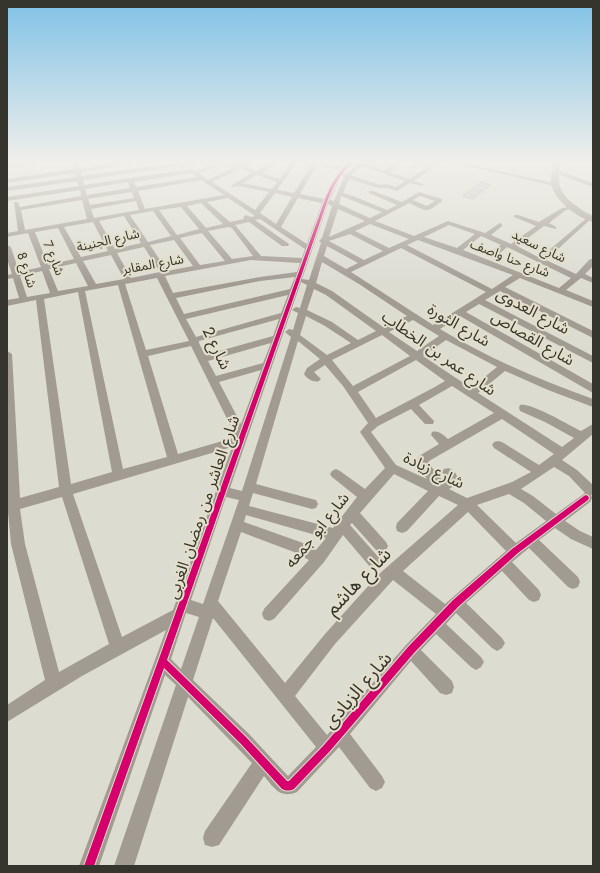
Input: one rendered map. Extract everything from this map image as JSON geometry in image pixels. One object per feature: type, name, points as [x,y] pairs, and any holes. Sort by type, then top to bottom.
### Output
[{"type":"main road","points":[[568,203],[592,218]]},
{"type":"street","points":[[16,203],[22,232]]},
{"type":"street","points":[[17,209],[52,203]]},
{"type":"street","points":[[86,203],[93,220],[112,251],[125,281],[143,354],[174,460]]},
{"type":"street","points":[[87,208],[116,203]]},
{"type":"street","points":[[139,203],[143,211]]},
{"type":"street","points":[[7,235],[191,203]]},
{"type":"street","points":[[205,203],[224,222],[234,226],[259,258]]},
{"type":"street","points":[[236,203],[250,219],[285,244]]},
{"type":"street","points":[[124,866],[246,498],[310,283],[297,241],[240,203]]},
{"type":"street","points":[[258,215],[265,203]]},
{"type":"street","points":[[277,228],[292,203]]},
{"type":"street","name":"شارع العاشر من رمضان الغربى","points":[[89,866],[267,365],[306,267],[322,238],[333,203]]},
{"type":"street","name":"شارع حنا واصف","points":[[337,203],[370,221],[416,238],[458,251],[593,304]]},
{"type":"street","points":[[365,203],[387,212]]},
{"type":"street","points":[[397,203],[402,205]]},
{"type":"street","points":[[419,203],[428,209],[436,203]]},
{"type":"street","points":[[182,204],[230,262]]},
{"type":"street","points":[[322,238],[332,239],[402,205]]},
{"type":"street","points":[[495,253],[564,209],[573,207]]},
{"type":"street","points":[[155,209],[198,268]]},
{"type":"street","name":"شارع 2","points":[[126,214],[146,244],[162,274],[241,439]]},
{"type":"street","name":"شارع الجنينة","points":[[7,277],[230,224],[250,219],[258,215]]},
{"type":"street","points":[[516,216],[554,228]]},
{"type":"street","points":[[541,262],[592,218]]},
{"type":"street","points":[[523,219],[518,223],[527,227]]},
{"type":"street","name":"شارع سعيد","points":[[416,238],[444,224],[450,224],[509,245],[541,262],[578,277],[593,281]]},
{"type":"street","points":[[458,251],[500,225]]},
{"type":"street","points":[[60,226],[93,287]]},
{"type":"street","name":"شارع 7","points":[[31,231],[55,294]]},
{"type":"street","points":[[350,231],[388,251]]},
{"type":"street","points":[[322,238],[364,263]]},
{"type":"street","points":[[347,271],[416,238]]},
{"type":"street","points":[[276,247],[297,241]]},
{"type":"street","points":[[401,245],[593,334]]},
{"type":"street","name":"شارع 8","points":[[7,247],[17,274],[24,300]]},
{"type":"street","name":"شارع المقابر","points":[[7,303],[162,274],[259,258],[306,267]]},
{"type":"street","points":[[560,291],[578,277],[593,261]]},
{"type":"street","points":[[172,296],[260,279],[306,267]]},
{"type":"street","points":[[182,317],[306,267]]},
{"type":"street","name":"شارع الثورة","points":[[306,267],[347,271],[413,316],[446,336],[504,367],[593,403]]},
{"type":"street","name":"شارع عمر بن الخطاب","points":[[306,267],[310,283],[329,293],[470,394],[501,414],[557,457],[573,473],[588,494]]},
{"type":"street","points":[[433,329],[519,275]]},
{"type":"street","points":[[81,289],[119,476]]},
{"type":"street","points":[[40,297],[66,490],[118,646]]},
{"type":"street","name":"شارع العدوى","points":[[479,300],[593,360]]},
{"type":"street","points":[[143,354],[194,341],[287,312],[302,312],[321,319],[358,344]]},
{"type":"street","name":"شارع القصاص","points":[[459,312],[593,389]]},
{"type":"street","points":[[316,380],[309,371],[327,359],[413,316]]},
{"type":"street","points":[[202,359],[279,333],[295,335],[327,359],[373,424],[452,381]]},
{"type":"street","points":[[350,391],[416,356],[446,336]]},
{"type":"street","points":[[7,354],[11,507],[18,544],[54,684]]},
{"type":"street","points":[[213,380],[267,365]]},
{"type":"street","points":[[470,394],[504,367]]},
{"type":"street","points":[[412,404],[429,421]]},
{"type":"street","points":[[524,408],[549,419],[582,437]]},
{"type":"street","points":[[439,489],[423,465],[422,461],[425,457],[501,414]]},
{"type":"street","name":"شارع زيادة","points":[[373,424],[365,432],[392,468],[467,503],[515,551]]},
{"type":"street","points":[[467,503],[510,489],[522,483],[593,428]]},
{"type":"street","points":[[436,435],[447,445]]},
{"type":"street","points":[[11,507],[241,439]]},
{"type":"street","points":[[498,445],[539,471]]},
{"type":"street","name":"شارع ابو جمعه","points":[[269,614],[319,558],[352,513],[392,468]]},
{"type":"street","points":[[402,527],[439,489],[453,481],[448,472]]},
{"type":"street","points":[[336,474],[366,497]]},
{"type":"street","points":[[510,489],[531,501],[574,536],[593,543]]},
{"type":"street","points":[[223,491],[339,530],[376,564]]},
{"type":"street","name":"شارع الزيادى","points":[[162,661],[243,740],[285,786],[291,786],[327,748],[411,650],[446,613],[515,551],[588,494]]},
{"type":"street","points":[[246,498],[278,496],[312,504]]},
{"type":"street","name":"شارع هاشم","points":[[286,695],[330,639],[392,571],[467,503]]},
{"type":"street","points":[[352,513],[381,546]]},
{"type":"street","points":[[236,525],[298,548],[319,558]]},
{"type":"street","points":[[530,540],[573,582]]},
{"type":"street","points":[[503,562],[534,595]]},
{"type":"street","points":[[392,571],[446,613],[497,643]]},
{"type":"street","points":[[7,714],[54,684],[181,610],[209,607]]},
{"type":"street","points":[[209,607],[286,695],[327,748]]},
{"type":"street","points":[[446,613],[476,662]]},
{"type":"street","points":[[411,650],[446,687]]},
{"type":"street","points":[[339,734],[376,782]]},
{"type":"street","points":[[212,838],[263,762]]},
{"type":"cycle path","points":[[89,866],[326,203]]},
{"type":"cycle path","points":[[162,661],[243,740],[285,786],[291,786],[327,748],[411,650],[456,603],[515,551],[586,498]]}]
